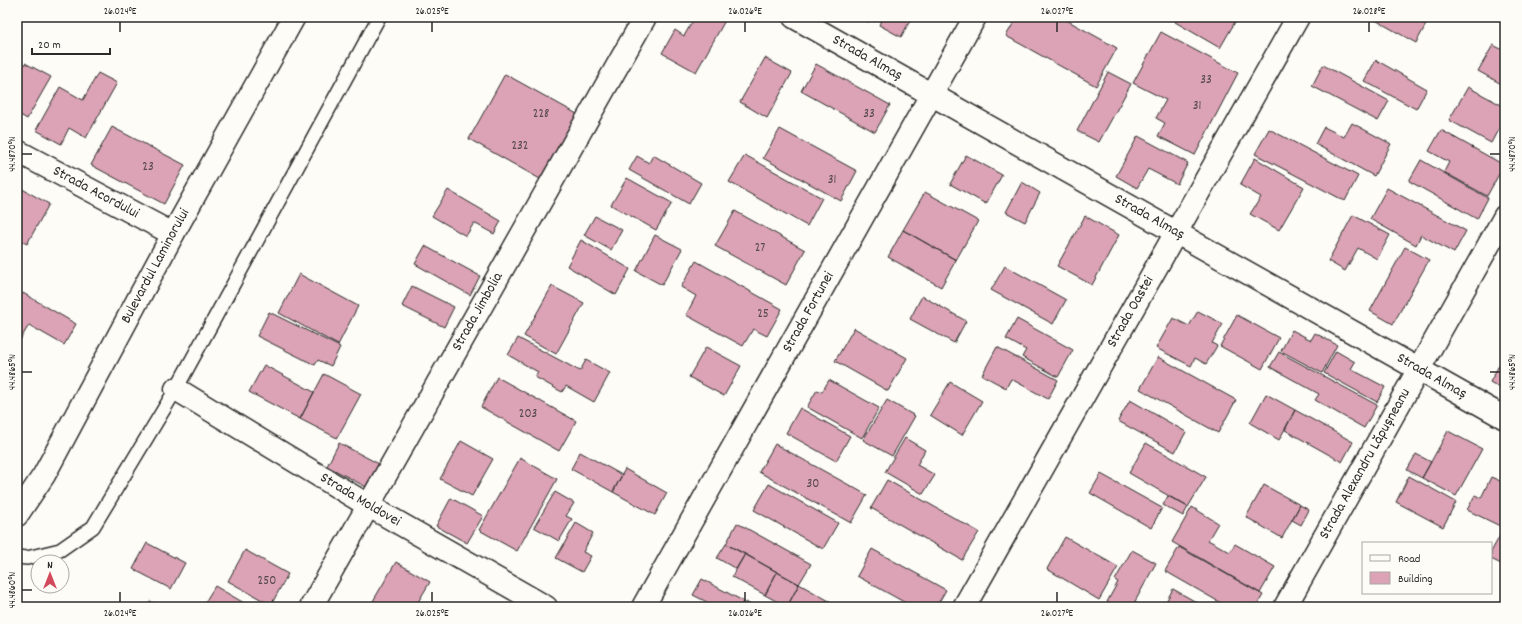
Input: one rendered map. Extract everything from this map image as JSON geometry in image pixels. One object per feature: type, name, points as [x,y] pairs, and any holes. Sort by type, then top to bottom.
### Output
[{"type":"street","name":"Bulevardul Laminorului","points":[[17,515],[44,475],[173,234],[294,17]]},
{"type":"street","name":"Strada Jimbolia","points":[[311,607],[645,17]]},
{"type":"street","name":"Strada Almaș","points":[[794,17],[1505,418]]},
{"type":"street","name":"Strada Fortunei","points":[[643,607],[975,17]]},
{"type":"street","name":"Strada Oastei","points":[[964,607],[1298,17]]},
{"type":"street","name":"Strada Acordului","points":[[17,151],[173,234]]},
{"type":"street","name":"Strada Alexandru Lăpușneanu","points":[[1285,607],[1505,216]]},
{"type":"street","name":"Strada Moldovei","points":[[176,389],[369,506],[546,607]]},
{"type":"lane","points":[[17,557],[27,558],[60,550],[93,527],[176,389],[379,17]]},
{"type":"building","points":[[695,17],[701,20],[703,17],[727,17],[696,72],[662,53],[675,30],[684,36]]},
{"type":"building","points":[[859,17],[872,17],[869,22]]},
{"type":"building","points":[[883,17],[912,17],[901,37],[879,25]]},
{"type":"building","points":[[1017,17],[1061,17],[1117,48],[1096,86],[1006,36]]},
{"type":"building","points":[[1178,17],[1226,17],[1235,22],[1220,48],[1175,22]]},
{"type":"building","points":[[1370,17],[1430,17],[1416,43]]},
{"type":"building","points":[[1161,32],[1238,73],[1195,155],[1158,136],[1165,123],[1156,118],[1166,100],[1133,83]]},
{"type":"building","points":[[1493,45],[1505,51],[1505,86],[1478,71]]},
{"type":"building","points":[[765,58],[792,73],[767,118],[740,102]]},
{"type":"building","points":[[1376,60],[1427,89],[1416,109],[1364,81]]},
{"type":"building","points":[[25,63],[51,77],[27,119],[17,113],[17,76]]},
{"type":"building","points":[[816,64],[890,105],[875,132],[801,91]]},
{"type":"building","points":[[1323,65],[1389,101],[1378,121],[1312,86]]},
{"type":"building","points":[[1108,72],[1131,84],[1099,142],[1077,131]]},
{"type":"building","points":[[98,73],[117,83],[86,138],[69,128],[61,144],[36,130],[60,87],[83,100]]},
{"type":"building","points":[[505,74],[577,114],[540,179],[469,139]]},
{"type":"building","points":[[1468,87],[1505,107],[1505,117],[1491,143],[1449,120]]},
{"type":"building","points":[[1352,123],[1391,144],[1374,176],[1315,144],[1324,127],[1344,137]]},
{"type":"building","points":[[112,127],[185,165],[164,204],[91,165]]},
{"type":"building","points":[[780,129],[857,171],[841,201],[763,158]]},
{"type":"building","points":[[1269,129],[1358,176],[1345,201],[1255,154]]},
{"type":"building","points":[[1441,130],[1504,165],[1487,196],[1444,172],[1449,162],[1429,151]]},
{"type":"building","points":[[1138,136],[1188,163],[1177,184],[1148,169],[1137,188],[1116,176]]},
{"type":"building","points":[[653,155],[701,183],[689,204],[629,170],[637,156],[649,163]]},
{"type":"building","points":[[745,155],[822,198],[807,226],[729,182]]},
{"type":"building","points":[[966,155],[1002,175],[986,204],[950,184]]},
{"type":"building","points":[[1255,158],[1304,187],[1279,230],[1250,214],[1261,197],[1240,185]]},
{"type":"building","points":[[1421,160],[1488,198],[1477,219],[1409,181]]},
{"type":"building","points":[[627,178],[672,203],[656,230],[611,205]]},
{"type":"building","points":[[1022,182],[1040,193],[1025,222],[1006,212]]},
{"type":"building","points":[[17,186],[49,204],[27,244],[17,239]]},
{"type":"building","points":[[1387,188],[1466,231],[1454,253],[1421,235],[1416,245],[1370,219]]},
{"type":"building","points":[[448,190],[501,221],[494,234],[474,223],[466,236],[432,216]]},
{"type":"building","points":[[925,192],[978,221],[956,260],[903,230]]},
{"type":"building","points":[[735,211],[805,250],[786,285],[715,246]]},
{"type":"building","points":[[1353,215],[1390,235],[1377,259],[1358,248],[1345,271],[1328,261]]},
{"type":"building","points":[[595,216],[622,230],[611,250],[584,235]]},
{"type":"building","points":[[1085,216],[1119,235],[1092,285],[1057,266]]},
{"type":"building","points":[[903,230],[956,260],[941,287],[888,257]]},
{"type":"building","points":[[655,235],[682,249],[662,285],[636,271]]},
{"type":"building","points":[[581,240],[630,269],[616,295],[567,266]]},
{"type":"building","points":[[425,246],[480,276],[470,295],[415,264]]},
{"type":"building","points":[[1405,247],[1429,260],[1393,324],[1370,311]]},
{"type":"building","points":[[696,261],[782,309],[767,336],[753,329],[743,346],[686,315],[696,296],[681,287]]},
{"type":"building","points":[[1005,266],[1066,300],[1053,324],[991,290]]},
{"type":"building","points":[[299,274],[358,306],[338,345],[279,313]]},
{"type":"building","points":[[412,286],[454,307],[444,327],[402,306]]},
{"type":"building","points":[[552,286],[584,303],[556,354],[524,336]]},
{"type":"building","points":[[23,293],[76,324],[64,345],[29,325],[17,345],[17,303]]},
{"type":"building","points":[[922,296],[966,321],[954,343],[910,319]]},
{"type":"building","points":[[1198,311],[1223,324],[1212,343],[1217,346],[1206,364],[1195,358],[1191,366],[1156,348],[1173,318],[1189,326]]},
{"type":"building","points":[[269,312],[340,347],[331,366],[318,360],[315,365],[257,336]]},
{"type":"building","points":[[1237,315],[1279,338],[1262,369],[1220,346]]},
{"type":"building","points":[[1017,319],[1073,350],[1058,377],[1022,357],[1026,350],[1006,339]]},
{"type":"building","points":[[854,328],[907,358],[888,391],[835,361]]},
{"type":"building","points":[[1292,330],[1311,340],[1315,333],[1337,345],[1322,373],[1281,351]]},
{"type":"building","points":[[518,338],[580,371],[586,360],[610,373],[594,402],[566,386],[562,392],[535,377],[538,372],[508,355]]},
{"type":"building","points":[[706,347],[741,366],[724,396],[689,377]]},
{"type":"building","points":[[997,347],[1058,380],[1048,399],[1011,379],[1006,388],[982,375]]},
{"type":"building","points":[[1336,351],[1355,362],[1351,369],[1385,387],[1377,402],[1324,373]]},
{"type":"building","points":[[1279,352],[1377,405],[1364,428],[1315,400],[1319,394],[1270,367]]},
{"type":"building","points":[[1505,354],[1505,391],[1490,382]]},
{"type":"building","points":[[1158,357],[1236,400],[1218,433],[1140,389]]},
{"type":"building","points":[[264,365],[314,392],[300,419],[249,392]]},
{"type":"building","points":[[324,374],[361,394],[337,438],[300,419]]},
{"type":"building","points":[[497,377],[576,421],[559,451],[481,407]]},
{"type":"building","points":[[829,380],[879,408],[862,438],[807,407],[817,390],[822,392]]},
{"type":"building","points":[[950,382],[982,401],[962,435],[930,415]]},
{"type":"building","points":[[1266,394],[1295,410],[1279,440],[1250,423]]},
{"type":"building","points":[[887,400],[915,416],[892,456],[863,440]]},
{"type":"building","points":[[1130,400],[1186,432],[1175,452],[1118,421]]},
{"type":"building","points":[[800,408],[850,436],[836,461],[786,433]]},
{"type":"building","points":[[1295,410],[1353,442],[1342,462],[1285,430]]},
{"type":"building","points":[[1448,431],[1482,449],[1456,496],[1422,478]]},
{"type":"building","points":[[905,438],[925,450],[917,465],[935,475],[923,494],[885,472]]},
{"type":"building","points":[[461,441],[493,459],[472,496],[440,479]]},
{"type":"building","points":[[339,443],[381,465],[368,488],[327,466]]},
{"type":"building","points":[[1146,443],[1206,477],[1188,507],[1129,473]]},
{"type":"building","points":[[775,444],[867,495],[851,523],[759,472]]},
{"type":"building","points":[[580,452],[622,475],[613,492],[571,469]]},
{"type":"building","points":[[1416,454],[1431,462],[1422,478],[1407,470]]},
{"type":"building","points":[[520,458],[557,479],[517,551],[479,530]]},
{"type":"building","points":[[625,469],[667,493],[655,515],[613,492]]},
{"type":"building","points":[[1101,474],[1162,508],[1151,528],[1090,493]]},
{"type":"building","points":[[1409,476],[1456,502],[1443,527],[1396,502]]},
{"type":"building","points":[[1491,477],[1505,483],[1505,521],[1502,527],[1467,510],[1475,495],[1481,498]]},
{"type":"building","points":[[887,480],[979,532],[962,560],[871,508]]},
{"type":"building","points":[[769,484],[838,523],[823,549],[754,510]]},
{"type":"building","points":[[1264,485],[1300,505],[1282,538],[1246,517]]},
{"type":"building","points":[[555,492],[574,503],[566,516],[572,519],[559,541],[534,527]]},
{"type":"building","points":[[1168,496],[1188,507],[1183,516],[1163,505]]},
{"type":"building","points":[[451,498],[483,516],[467,543],[436,526]]},
{"type":"building","points":[[1300,505],[1309,510],[1301,525],[1292,520]]},
{"type":"building","points":[[1192,507],[1218,523],[1208,540],[1230,552],[1235,544],[1275,567],[1260,593],[1172,542]]},
{"type":"building","points":[[576,523],[593,533],[583,552],[591,556],[582,572],[556,558]]},
{"type":"building","points":[[737,523],[811,564],[799,584],[726,544]]},
{"type":"building","points":[[1502,532],[1505,534],[1505,566],[1492,560],[1492,550]]},
{"type":"building","points":[[1065,537],[1118,567],[1099,600],[1047,569]]},
{"type":"building","points":[[147,543],[185,563],[171,589],[133,569]]},
{"type":"building","points":[[726,544],[745,554],[736,569],[717,558]]},
{"type":"building","points":[[1179,547],[1263,595],[1256,607],[1228,607],[1165,571]]},
{"type":"building","points":[[872,549],[946,590],[936,607],[913,607],[857,576]]},
{"type":"building","points":[[245,550],[288,574],[271,605],[228,581]]},
{"type":"building","points":[[1132,550],[1156,563],[1132,607],[1116,607],[1107,602],[1118,582],[1115,580]]},
{"type":"building","points":[[745,554],[777,572],[765,595],[732,577]]},
{"type":"building","points":[[396,562],[430,582],[415,607],[382,607],[373,601]]},
{"type":"building","points":[[777,572],[799,584],[787,607],[765,595]]},
{"type":"building","points":[[702,579],[743,601],[740,607],[705,607],[707,602],[693,595]]},
{"type":"building","points":[[799,584],[831,602],[829,607],[787,607]]},
{"type":"building","points":[[215,586],[251,607],[202,607]]},
{"type":"building","points":[[1173,589],[1205,607],[1163,607]]},
{"type":"building","points":[[150,601],[160,607],[147,607]]},
{"type":"building","points":[[746,602],[754,607],[743,607]]},
{"type":"building","points":[[1135,602],[1144,607],[1133,607]]}]
